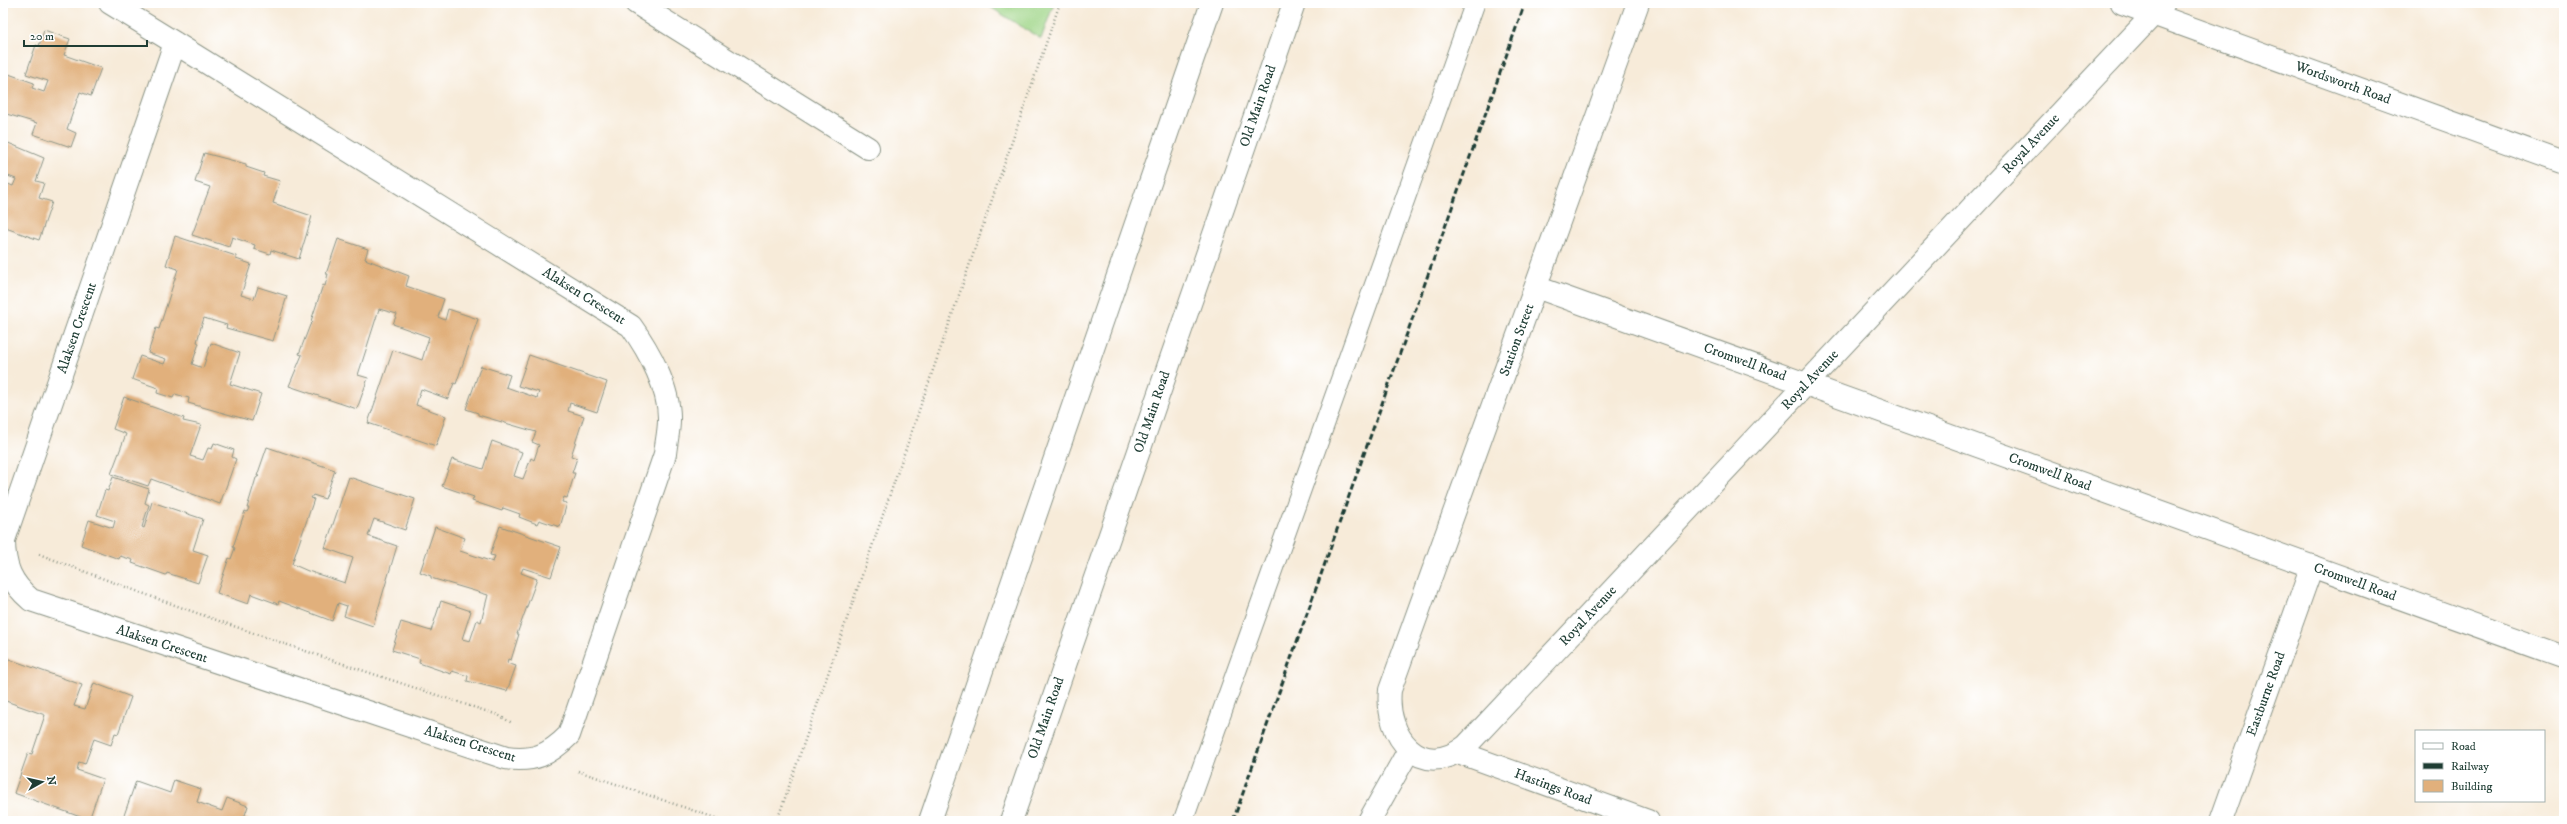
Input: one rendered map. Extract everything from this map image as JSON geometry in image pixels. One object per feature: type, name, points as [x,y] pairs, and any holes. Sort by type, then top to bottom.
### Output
[{"type":"street","name":"Alaksen Crescent","points":[[110,3],[631,326],[648,350],[662,386],[669,419],[665,454],[569,735],[557,748],[525,761],[506,758],[31,600],[5,573],[4,540],[175,44]]},
{"type":"street","points":[[636,3],[868,148]]},
{"type":"street","points":[[930,821],[1212,3]]},
{"type":"street","name":"Old Main Road","points":[[1011,821],[1294,3]]},
{"type":"street","name":"Station Street","points":[[1409,750],[1394,730],[1390,717],[1390,690],[1638,3]]},
{"type":"street","name":"Wordsworth Road","points":[[2122,3],[2158,9],[2564,163]]},
{"type":"street","name":"Royal Avenue","points":[[1456,754],[2158,9]]},
{"type":"street","name":"Cromwell Road","points":[[1536,287],[2564,657]]},
{"type":"street","name":"Eastburne Road","points":[[2221,821],[2312,566]]},
{"type":"street","points":[[1369,821],[1409,750]]},
{"type":"street","name":"Hastings Road","points":[[1409,750],[1431,758],[1456,754],[1648,821]]},
{"type":"lane","points":[[1183,821],[1475,3]]},
{"type":"path","points":[[777,821],[1060,3]]},
{"type":"path","points":[[3,819],[9,821]]},
{"type":"green space","points":[[984,3],[1054,3],[1041,39]]},
{"type":"building","points":[[44,30],[70,39],[64,55],[101,68],[91,96],[80,92],[67,129],[76,133],[71,147],[33,134],[37,123],[3,113],[3,72],[34,83],[32,88],[44,92],[48,81],[26,74],[36,45],[39,46]]},
{"type":"building","points":[[6,142],[44,158],[36,181],[44,183],[39,198],[52,202],[39,240],[3,227],[3,182],[13,186],[16,179],[3,174],[3,150]]},
{"type":"building","points":[[204,153],[246,164],[246,167],[264,173],[263,176],[280,181],[273,203],[312,216],[299,259],[271,250],[270,254],[254,249],[255,245],[232,237],[229,247],[192,235],[210,187],[195,182]]},
{"type":"building","points":[[175,236],[236,256],[236,259],[251,264],[241,295],[254,299],[258,287],[287,296],[273,341],[226,328],[227,325],[204,318],[201,327],[197,342],[199,343],[192,364],[203,368],[211,343],[240,353],[230,384],[261,394],[252,421],[188,403],[189,398],[175,394],[173,398],[157,393],[158,388],[132,379],[140,356],[164,364],[166,359],[148,353],[156,328],[159,329],[178,269],[166,265]]},
{"type":"building","points":[[338,239],[368,249],[365,259],[409,276],[406,286],[444,299],[438,317],[445,320],[448,309],[478,319],[456,384],[454,383],[448,399],[421,389],[416,405],[446,416],[436,446],[368,423],[393,350],[422,360],[429,337],[393,324],[397,314],[379,309],[358,375],[368,378],[357,409],[289,386],[302,355],[299,354],[310,325],[313,322],[311,321],[323,285],[325,286],[328,274],[326,274]]},
{"type":"building","points":[[529,355],[607,382],[597,412],[570,403],[568,411],[584,416],[571,456],[577,458],[572,473],[575,473],[567,498],[564,497],[562,502],[567,503],[560,527],[539,520],[537,524],[519,517],[520,514],[503,508],[502,511],[472,501],[474,497],[442,486],[452,459],[483,469],[492,441],[522,452],[514,476],[523,479],[531,458],[534,460],[539,445],[532,442],[536,432],[478,415],[478,413],[466,409],[481,366],[510,375],[506,387],[537,398],[539,392],[518,386]]},
{"type":"building","points":[[124,397],[184,418],[183,421],[201,425],[190,456],[203,460],[208,448],[212,449],[214,443],[234,450],[232,457],[236,459],[220,504],[151,479],[148,486],[111,474],[126,434],[113,429]]},
{"type":"building","points":[[267,447],[335,470],[325,499],[313,495],[311,498],[314,499],[292,564],[308,571],[345,583],[353,558],[325,548],[349,477],[415,499],[405,530],[374,519],[368,536],[397,546],[373,626],[344,616],[347,606],[338,603],[332,621],[279,601],[278,604],[251,594],[248,604],[217,593],[229,558],[231,559],[235,548],[233,547],[245,511],[247,512],[249,508],[247,508],[256,478],[259,476],[257,476]]},
{"type":"building","points":[[113,477],[149,489],[145,503],[149,505],[142,527],[144,528],[152,502],[203,519],[193,550],[208,555],[198,583],[167,573],[166,575],[132,563],[133,560],[120,556],[119,559],[81,545],[89,520],[113,528],[115,521],[97,515],[105,490],[108,491]]},
{"type":"building","points":[[500,526],[561,547],[551,577],[523,568],[521,573],[537,579],[517,634],[519,634],[511,660],[508,659],[507,663],[516,666],[507,691],[467,681],[468,676],[452,671],[451,674],[419,663],[420,659],[392,650],[401,622],[431,631],[441,601],[471,611],[462,639],[470,641],[477,620],[481,622],[488,595],[431,578],[431,576],[420,572],[435,527],[465,538],[460,551],[493,562],[495,556],[490,555]]},
{"type":"building","points":[[6,658],[82,685],[74,706],[85,709],[94,683],[131,697],[118,734],[115,733],[111,745],[94,739],[85,764],[79,762],[77,770],[103,779],[89,820],[14,793],[28,753],[32,754],[45,715],[3,700],[3,668]]},
{"type":"building","points":[[174,780],[201,789],[197,802],[222,811],[227,798],[248,806],[244,818],[251,821],[122,821],[136,781],[170,793]]},
{"type":"railway","points":[[1233,821],[1525,3]]}]
